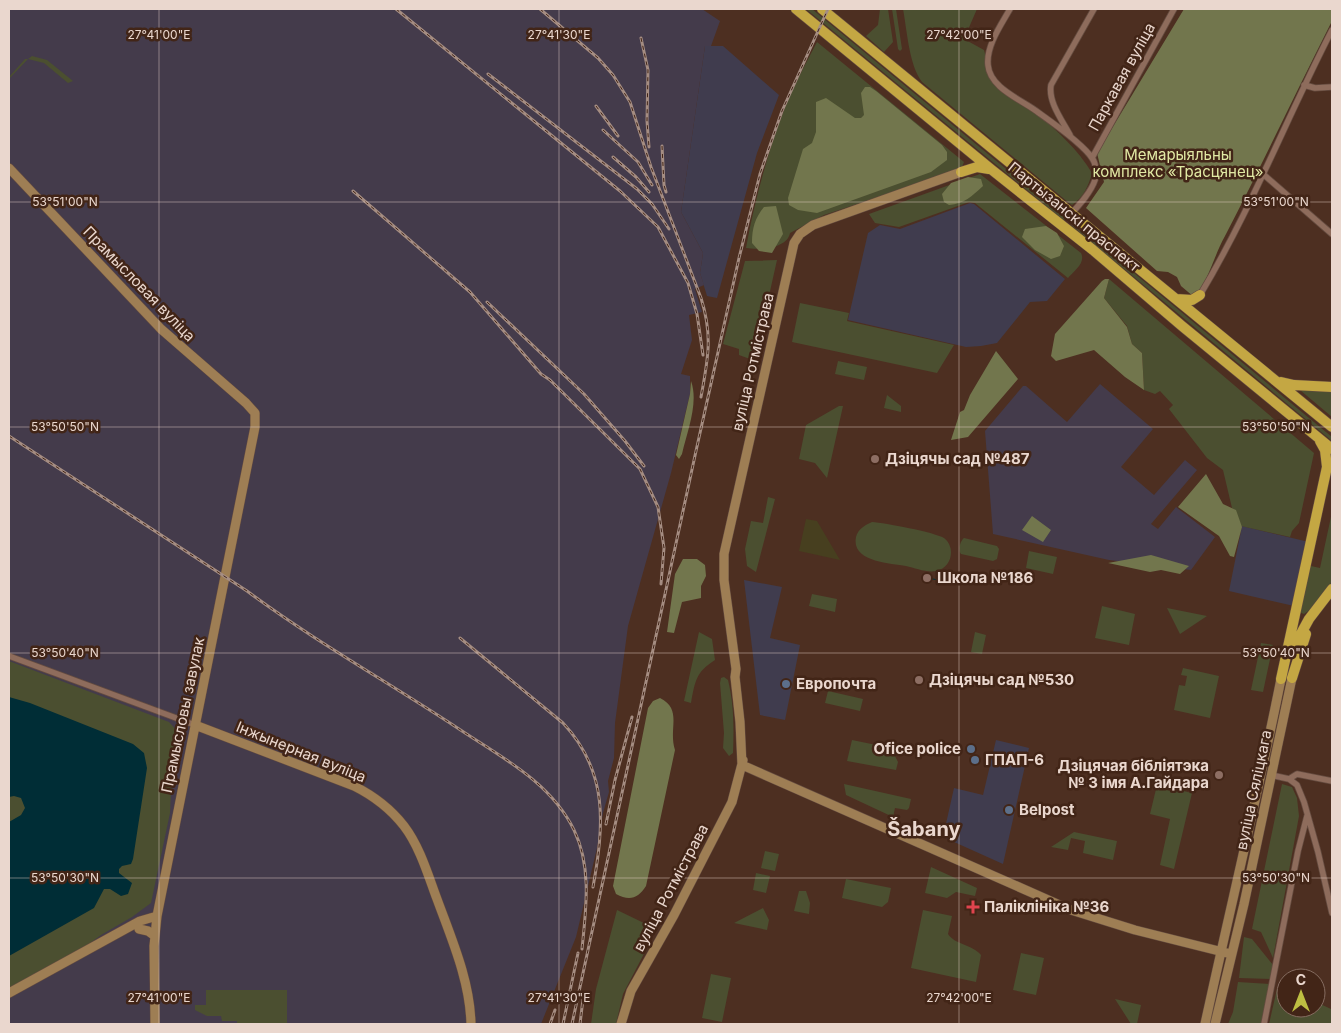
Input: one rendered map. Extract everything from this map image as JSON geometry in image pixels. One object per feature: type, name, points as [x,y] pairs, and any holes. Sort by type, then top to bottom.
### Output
[{"type":"highway","name":"Партызанскі праспект","points":[[796,9],[1063,226],[1332,449]]},
{"type":"highway","name":"Партызанскі праспект","points":[[822,9],[1332,427]]},
{"type":"highway","points":[[960,172],[967,158],[963,146]]},
{"type":"highway","points":[[960,172],[981,166],[992,170]]},
{"type":"highway","points":[[1063,226],[1072,215]]},
{"type":"highway","points":[[1176,299],[1192,300],[1200,295]]},
{"type":"highway","points":[[1200,295],[1199,305],[1202,320]]},
{"type":"highway","points":[[1276,380],[1294,386],[1332,387]]},
{"type":"highway","points":[[1281,679],[1327,467],[1325,450],[1316,436]]},
{"type":"highway","points":[[1281,679],[1299,634],[1332,589]]},
{"type":"highway","points":[[1292,678],[1308,629],[1320,609],[1332,595]]},
{"type":"highway","points":[[1320,609],[1332,601]]},
{"type":"street","points":[[1010,9],[988,53],[990,75],[1006,91],[1040,113],[1071,137],[1092,158],[1096,166],[1096,179],[1072,215]]},
{"type":"street","points":[[1071,137],[1053,104],[1050,93],[1051,85],[1094,9]]},
{"type":"street","name":"Паркавая вуліца","points":[[1092,158],[1174,9]]},
{"type":"street","points":[[1200,295],[1263,174],[1332,30]]},
{"type":"street","points":[[1304,85],[1315,88],[1332,87]]},
{"type":"street","name":"Прамысловая вуліца","points":[[9,168],[161,329],[255,413]]},
{"type":"street","name":"вуліца Ротмістрава","points":[[621,1024],[631,990],[674,915],[732,802],[742,765],[736,669],[724,580],[724,554],[796,238],[812,225],[960,172]]},
{"type":"street","points":[[1263,174],[1332,234]]},
{"type":"street","name":"Прамысловы завулак","points":[[155,1024],[154,936],[254,427],[255,413]]},
{"type":"street","name":"Інжынерная вуліца","points":[[9,656],[354,786],[375,797],[407,831],[427,872],[465,980],[470,1005],[471,1024]]},
{"type":"street","name":"вуліца Сяліцкага","points":[[1206,1024],[1220,953],[1292,678]]},
{"type":"street","name":"вуліца Сяліцкага","points":[[1215,1024],[1244,904],[1281,679]]},
{"type":"street","points":[[742,765],[1071,910],[1135,930],[1220,953],[1231,954]]},
{"type":"street","points":[[1266,774],[1289,779],[1297,785]]},
{"type":"street","points":[[1289,779],[1298,774],[1332,781]]},
{"type":"street","points":[[1298,774],[1297,785],[1318,852],[1332,914]]},
{"type":"street","points":[[1264,1024],[1298,851],[1307,816]]},
{"type":"street","points":[[9,1000],[139,928],[157,920]]},
{"type":"street","points":[[9,993],[140,921],[157,920]]},
{"type":"street","points":[[139,928],[148,931],[154,936]]},
{"type":"shaded area","points":[[9,9],[702,9],[720,21],[711,46],[705,46],[681,212],[703,253],[700,273],[704,285],[695,289],[702,312],[689,315],[692,340],[681,374],[690,376],[690,394],[671,473],[628,626],[615,723],[614,758],[608,781],[609,792],[576,937],[541,1024],[9,1024]]},
{"type":"shaded area","points":[[705,46],[723,46],[779,95],[757,153],[717,298],[707,296],[700,273],[703,253],[681,212]]},
{"type":"shaded area","points":[[970,203],[974,204],[1065,279],[1047,301],[1030,302],[997,343],[981,346],[966,347],[848,320],[868,233],[880,225],[900,229]]},
{"type":"shaded area","points":[[1100,384],[1153,429],[1121,467],[1154,495],[1185,460],[1197,470],[1151,524],[1158,529],[1176,507],[1215,537],[1191,570],[1109,560],[993,534],[985,431],[1023,386],[1026,386],[1067,422]]},
{"type":"shaded area","points":[[1242,526],[1309,542],[1294,606],[1229,591]]},
{"type":"shaded area","points":[[744,580],[782,587],[770,638],[800,645],[785,720],[760,715]]},
{"type":"shaded area","points":[[996,740],[1029,748],[1003,864],[943,837],[954,788],[983,795]]},
{"type":"green space","points":[[806,9],[812,9],[1067,219],[1061,218]]},
{"type":"green space","points":[[880,9],[888,9],[893,42],[884,52],[866,36],[878,25]]},
{"type":"green space","points":[[892,9],[896,9],[902,49],[900,51],[898,49]]},
{"type":"green space","points":[[903,9],[977,9],[964,39],[984,50],[986,70],[993,82],[1011,97],[1037,114],[1059,133],[1081,157],[1092,173],[1085,191],[1076,202],[1072,205],[1069,203],[922,82],[911,57]]},
{"type":"green space","name":"Мемарыяльны комплекс «Трасцянец»","points":[[1184,9],[1332,9],[1332,21],[1221,243],[1208,276],[1194,297],[1181,286],[1177,277],[1168,272],[1157,271],[1086,208],[1104,182],[1097,153]]},
{"type":"green space","points":[[817,42],[964,162],[957,171],[824,215],[790,233],[784,242],[778,245],[758,249],[746,248],[770,149],[791,93]]},
{"type":"green space","points":[[32,56],[47,60],[73,81],[68,83],[44,63],[28,59]]},
{"type":"green space","points":[[25,59],[28,59],[9,79]]},
{"type":"green space","points":[[865,87],[870,87],[876,91],[942,145],[947,152],[947,160],[931,172],[817,213],[798,210],[789,205],[788,198],[803,149],[812,143],[816,132],[816,102],[826,98],[855,118],[861,118],[864,115],[861,93]]},
{"type":"green space","points":[[980,174],[1081,253],[1081,263],[1068,278],[975,203],[969,202],[899,227],[875,223],[869,214]]},
{"type":"green space","points":[[968,177],[981,179],[983,186],[959,203],[949,205],[944,202],[942,194],[951,183]]},
{"type":"green space","points":[[776,206],[783,234],[772,253],[759,251],[752,243],[758,215],[764,207]]},
{"type":"green space","points":[[1071,225],[1099,244],[1332,437],[1332,441]]},
{"type":"green space","points":[[1046,226],[1057,233],[1064,246],[1060,256],[1051,259],[1035,250],[1022,237],[1025,229]]},
{"type":"green space","points":[[777,260],[760,336],[754,344],[750,359],[739,355],[739,349],[723,344],[745,261]]},
{"type":"green space","points":[[1105,279],[1109,279],[1104,298],[1127,327],[1132,344],[1142,353],[1144,390],[1125,377],[1094,350],[1056,361],[1051,356],[1055,334]]},
{"type":"green space","points":[[1109,279],[1314,453],[1299,523],[1292,531],[1290,537],[1241,526],[1235,510],[1232,508],[1223,470],[1207,458],[1169,409],[1173,405],[1160,391],[1155,394],[1144,390],[1142,353],[1132,344],[1127,326],[1104,298]]},
{"type":"green space","points":[[800,303],[849,313],[847,321],[954,345],[937,373],[792,342]]},
{"type":"green space","points":[[996,351],[1018,379],[968,437],[951,440],[960,412],[964,410],[970,395]]},
{"type":"green space","points":[[838,361],[867,367],[864,380],[835,374]]},
{"type":"green space","points":[[691,381],[694,399],[693,408],[682,454],[679,459],[676,455],[690,394]]},
{"type":"green space","points":[[1300,390],[1332,391],[1332,417]]},
{"type":"green space","points":[[887,395],[901,406],[901,412],[884,408]]},
{"type":"green space","points":[[839,406],[843,406],[827,478],[815,463],[799,459],[806,425]]},
{"type":"green space","points":[[1206,474],[1223,504],[1236,510],[1242,527],[1234,557],[1230,556],[1219,536],[1178,507]]},
{"type":"green space","points":[[768,497],[775,499],[756,572],[747,566],[745,549],[751,521],[763,523]]},
{"type":"green space","points":[[1332,512],[1332,582],[1308,612],[1304,614],[1299,612],[1309,568],[1311,566],[1320,568]]},
{"type":"green space","points":[[1032,516],[1051,530],[1043,542],[1022,530]]},
{"type":"green space","points":[[872,522],[898,526],[944,538],[950,547],[949,562],[941,569],[929,571],[873,560],[865,556],[859,552],[856,545],[856,537],[862,528]]},
{"type":"green space","points":[[964,538],[997,546],[999,549],[997,559],[993,561],[961,554],[960,546]]},
{"type":"green space","points":[[1029,551],[1057,557],[1053,574],[1026,568]]},
{"type":"green space","points":[[1151,555],[1189,566],[1180,574],[1161,570],[1150,572],[1108,563]]},
{"type":"green space","points":[[683,559],[697,559],[705,565],[706,576],[701,586],[701,598],[682,602],[674,633],[667,632],[675,574]]},
{"type":"green space","points":[[812,594],[837,599],[835,612],[809,606]]},
{"type":"green space","points":[[1102,606],[1135,614],[1129,645],[1095,638]]},
{"type":"green space","points":[[1167,608],[1207,616],[1180,634]]},
{"type":"green space","points":[[699,632],[712,639],[715,660],[697,678],[691,703],[684,701]]},
{"type":"green space","points":[[975,632],[986,635],[982,654],[971,652]]},
{"type":"green space","points":[[1261,643],[1273,645],[1263,692],[1251,690]]},
{"type":"green space","points":[[9,661],[169,722],[181,735],[171,791],[170,813],[151,903],[77,953],[9,990]]},
{"type":"green space","points":[[1183,668],[1219,676],[1210,718],[1174,710],[1179,685],[1185,686],[1187,676],[1181,675]]},
{"type":"green space","points":[[724,677],[728,680],[733,716],[733,753],[729,756],[723,748],[724,733],[720,683],[721,678]]},
{"type":"green space","points":[[828,691],[863,699],[860,711],[825,703]]},
{"type":"green space","points":[[660,698],[667,703],[673,714],[673,742],[675,750],[646,886],[640,894],[633,898],[625,898],[616,894],[613,886],[648,708],[653,701]]},
{"type":"green space","points":[[852,740],[891,748],[898,762],[896,770],[847,761]]},
{"type":"green space","points":[[844,784],[911,799],[909,808],[907,810],[895,808],[893,817],[846,795]]},
{"type":"green space","points":[[1282,784],[1292,787],[1297,798],[1299,816],[1273,958],[1261,932],[1252,929]]},
{"type":"green space","points":[[1157,785],[1192,793],[1174,869],[1160,865],[1170,819],[1150,814]]},
{"type":"green space","points":[[1074,832],[1117,841],[1113,860],[1083,853],[1085,841],[1071,838],[1068,850],[1051,847]]},
{"type":"green space","points":[[765,851],[779,854],[775,871],[761,868]]},
{"type":"green space","points":[[931,867],[977,888],[975,896],[956,892],[947,898],[925,893]]},
{"type":"green space","points":[[756,873],[770,876],[766,893],[753,890]]},
{"type":"green space","points":[[846,879],[891,888],[888,902],[882,907],[842,898]]},
{"type":"green space","points":[[799,891],[806,891],[810,903],[809,914],[794,911]]},
{"type":"green space","points":[[763,908],[769,920],[767,930],[734,923]]},
{"type":"green space","points":[[617,910],[646,924],[651,933],[647,948],[623,994],[616,1024],[591,1024],[596,989]]},
{"type":"green space","points":[[923,910],[952,916],[948,934],[951,938],[977,951],[981,955],[976,982],[911,968]]},
{"type":"green space","points":[[1244,937],[1252,939],[1273,965],[1271,979],[1239,978]]},
{"type":"green space","points":[[1021,953],[1044,958],[1036,995],[1013,990]]},
{"type":"green space","points":[[711,974],[731,978],[722,1022],[702,1018]]},
{"type":"green space","points":[[1238,982],[1270,984],[1262,1024],[1228,1024],[1233,1012]]},
{"type":"green space","points":[[206,990],[287,990],[287,1024],[237,1024],[237,1021],[222,1021],[221,1016],[207,1016],[195,1010],[195,1005],[206,1005]]},
{"type":"green space","points":[[1276,993],[1276,1018],[1326,1018],[1326,1007],[1331,1009],[1332,1024],[1269,1024]]},
{"type":"green space","points":[[1115,999],[1141,1005],[1137,1024],[1131,1024]]},
{"type":"sand","points":[[806,519],[817,521],[840,560],[799,551]]},
{"type":"water","points":[[9,697],[30,703],[133,744],[144,753],[147,768],[133,859],[131,864],[122,866],[119,869],[119,873],[132,883],[128,894],[121,896],[110,889],[104,889],[94,908],[9,956],[9,822],[21,815],[25,808],[21,798],[9,797]]},
{"type":"waterway","points":[[923,577],[948,582]]},
{"type":"railway","points":[[396,9],[620,191],[658,227],[688,283],[697,314],[703,355]]},
{"type":"railway","points":[[540,9],[598,58],[613,75],[630,102],[651,167],[705,312],[708,348],[701,397]]},
{"type":"railway","points":[[572,1024],[696,451],[739,258],[760,174],[782,111],[828,9]]},
{"type":"railway","points":[[641,38],[648,70],[647,121],[649,147]]},
{"type":"railway","points":[[488,74],[637,189],[652,204],[669,229]]},
{"type":"railway","points":[[596,106],[618,136]]},
{"type":"railway","points":[[603,130],[638,162],[652,185]]},
{"type":"railway","points":[[662,146],[666,192]]},
{"type":"railway","points":[[613,157],[636,177],[649,192]]},
{"type":"railway","points":[[353,191],[470,292],[541,374],[550,380],[640,469],[658,507],[664,548],[661,584]]},
{"type":"railway","points":[[487,302],[584,394],[644,466]]},
{"type":"railway","points":[[9,436],[324,643],[506,759],[537,784],[564,813],[580,844],[586,888],[582,949]]},
{"type":"railway","points":[[460,638],[563,723],[578,742],[589,761],[596,780],[600,821],[597,864],[593,887]]},
{"type":"railway","points":[[606,824],[615,780],[632,717]]},
{"type":"railway","points":[[563,1024],[578,953]]},
{"type":"railway","points":[[580,1024],[583,999]]},
{"type":"railway","points":[[550,1024],[555,1010]]},
{"type":"place","name":"Дзіцячы сад №487","points":[[875,459]]},
{"type":"place","name":"Школа №186","points":[[927,578]]},
{"type":"place","name":"Дзіцячы сад №530","points":[[919,680]]},
{"type":"place","name":"Европочта","points":[[786,684]]},
{"type":"place","name":"Ofice police","points":[[971,749]]},
{"type":"place","name":"ГПАП-6","points":[[975,760]]},
{"type":"place","name":"Дзіцячая бібліятэка № 3 імя А.Гайдара","points":[[1219,775]]},
{"type":"place","name":"Belpost","points":[[1009,810]]},
{"type":"place","name":"Паліклініка №36","points":[[973,907]]},
{"type":"district","name":"Šabany","points":[[924,829]]}]
